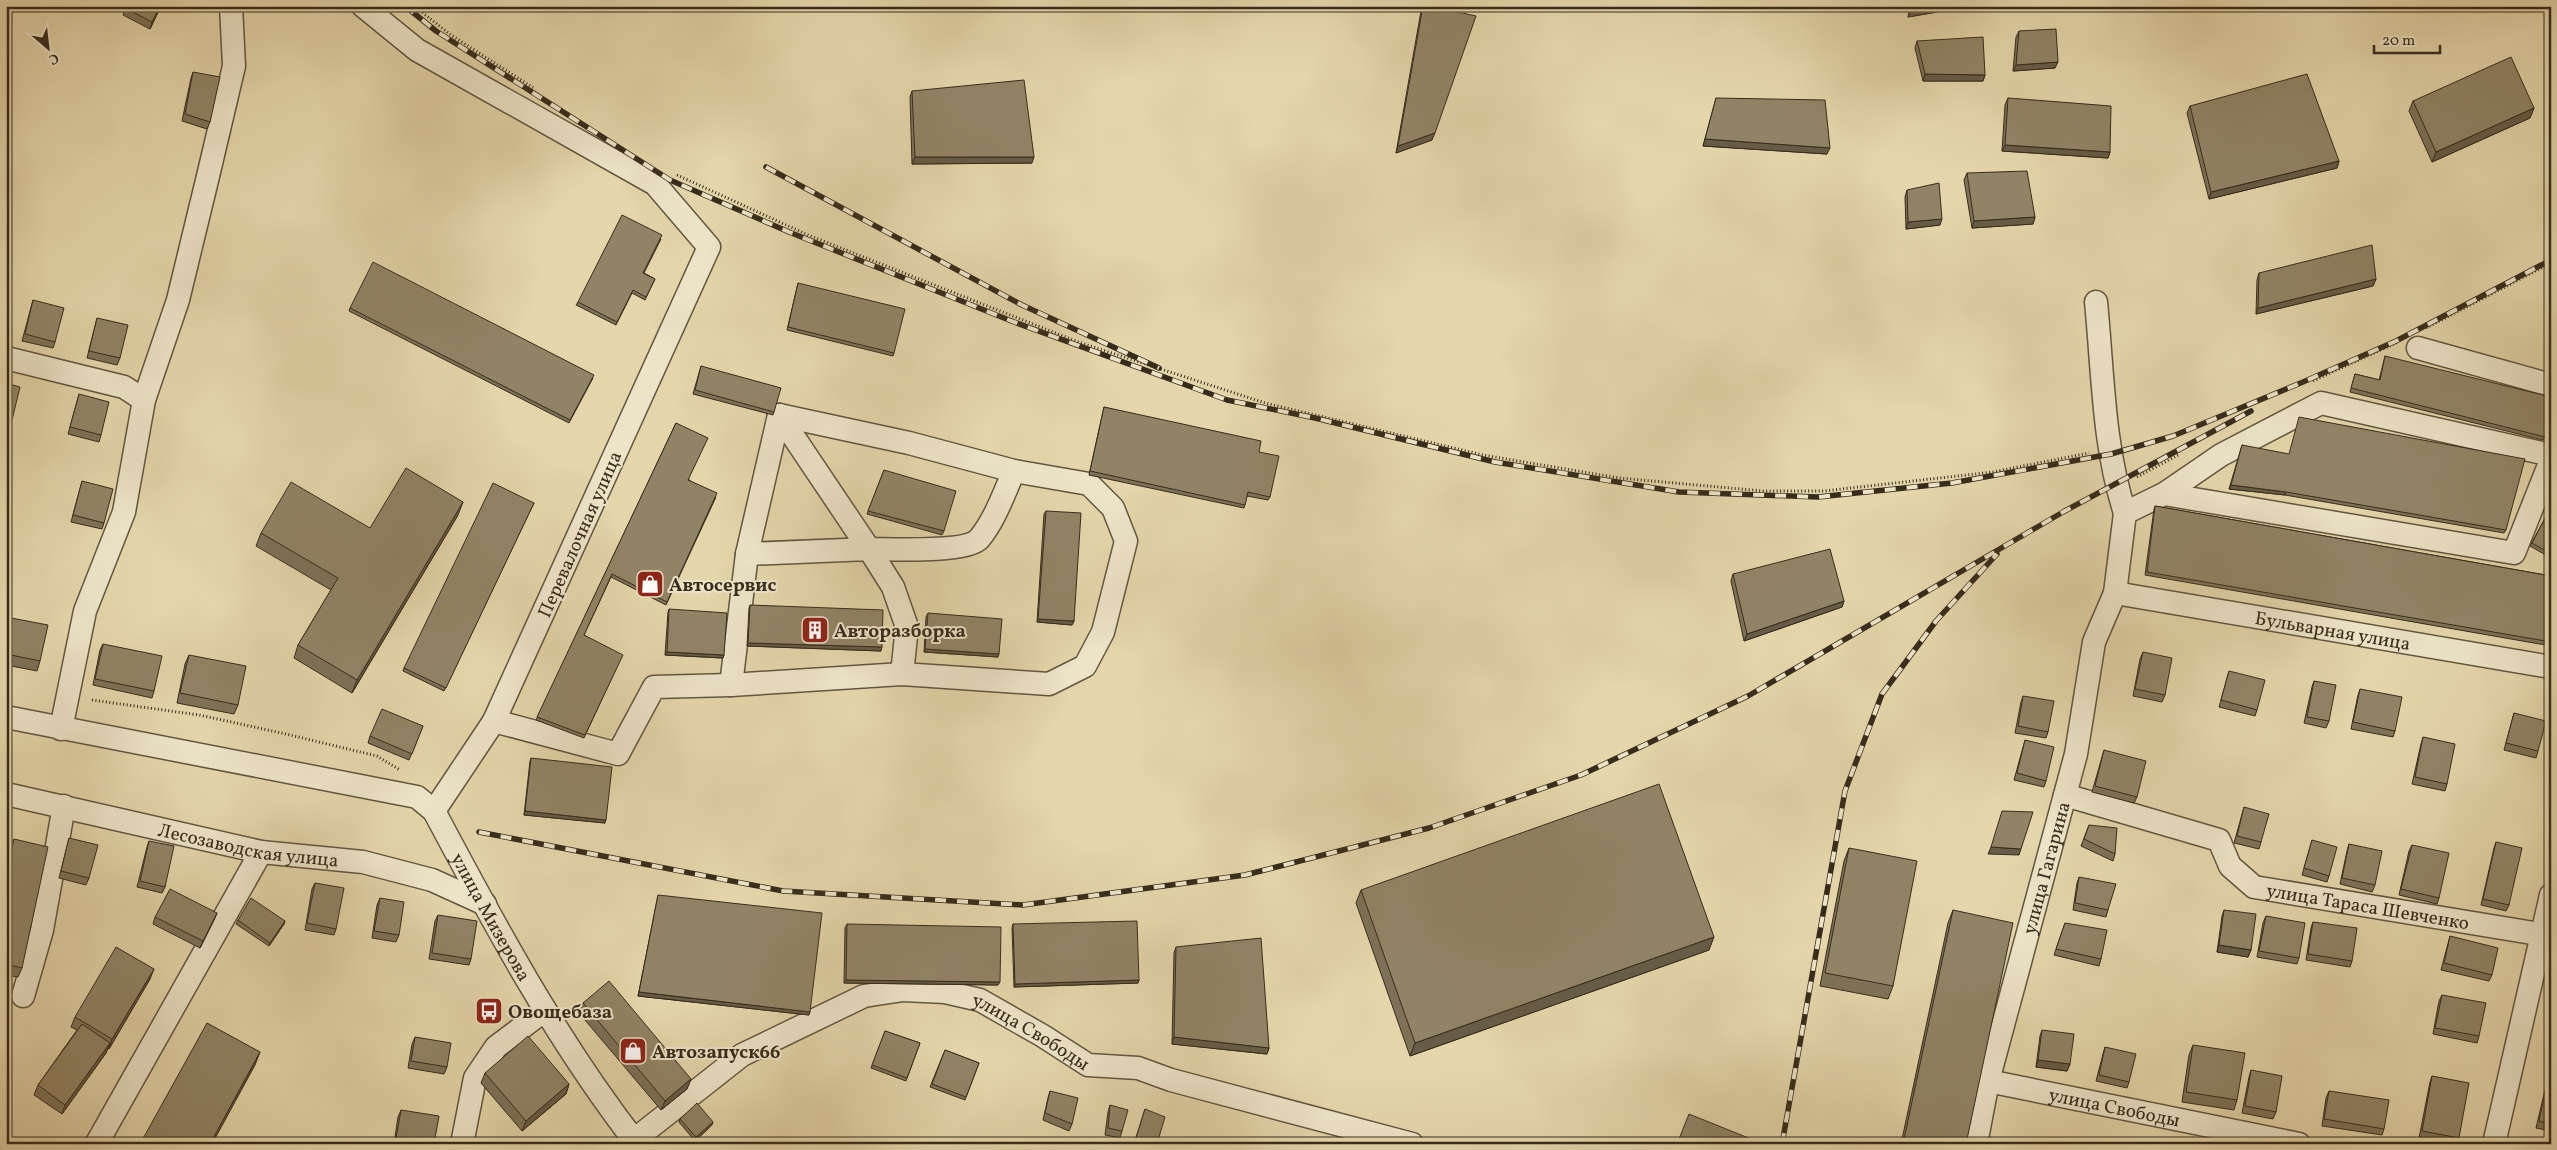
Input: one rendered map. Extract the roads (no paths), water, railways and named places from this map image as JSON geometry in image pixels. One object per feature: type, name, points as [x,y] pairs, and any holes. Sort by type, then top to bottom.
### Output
[{"type":"street","points":[[61,729],[85,611],[124,512],[144,400],[178,300],[234,66],[231,6]]},
{"type":"street","name":"Перевалочная улица","points":[[363,6],[417,50],[655,184],[709,248],[494,721],[434,811]]},
{"type":"street","points":[[2096,302],[2110,448],[2117,488],[2125,513],[2164,494],[2221,455],[2321,403],[2551,455]]},
{"type":"street","points":[[2414,339],[2551,384]]},
{"type":"street","points":[[6,358],[124,387],[144,400]]},
{"type":"street","points":[[494,721],[618,754],[654,687],[731,685],[902,674],[1049,684],[1085,666],[1102,632],[1126,541],[1113,508],[1089,484],[1014,470],[909,443],[779,416]]},
{"type":"street","points":[[731,685],[747,554],[779,416]]},
{"type":"street","points":[[779,416],[893,587],[906,627],[902,674]]},
{"type":"street","points":[[2164,494],[2514,553],[2551,460]]},
{"type":"street","points":[[747,554],[950,548],[977,540],[994,516],[1014,470]]},
{"type":"street","name":"улица Гагарина","points":[[1976,1144],[1988,1081],[2076,754],[2094,642],[2115,593],[2125,513]]},
{"type":"street","name":"Бульварная улица","points":[[2115,593],[2551,667]]},
{"type":"street","points":[[6,717],[417,797],[434,811]]},
{"type":"street","name":"Лесозаводская улица","points":[[6,794],[261,852],[363,862],[432,880],[485,904]]},
{"type":"street","name":"улица Тараса Шевченко","points":[[2065,795],[2219,840],[2230,866],[2254,887],[2546,935]]},
{"type":"street","points":[[24,996],[42,930],[64,806]]},
{"type":"street","name":"улица Мизерова","points":[[434,811],[545,1010],[594,1088],[636,1142]]},
{"type":"street","points":[[97,1143],[261,852]]},
{"type":"street","points":[[2494,1144],[2546,935],[2551,895]]},
{"type":"street","name":"улица Свободы","points":[[636,1142],[742,1055],[864,996],[903,990],[945,992],[980,1000],[1043,1036],[1088,1065],[1138,1068],[1189,1085],[1412,1144]]},
{"type":"street","points":[[462,1144],[475,1078],[496,1047],[545,1010]]},
{"type":"street","name":"улица Свободы","points":[[1988,1081],[2299,1144]]},
{"type":"railway","points":[[405,6],[436,31],[670,180],[789,232],[1014,322],[1227,400],[1315,418],[1495,462],[1679,492],[1818,497],[1952,483],[2111,454],[2173,436],[2396,341],[2551,260]]},
{"type":"railway","points":[[766,167],[1022,305],[1159,368]]},
{"type":"railway","points":[[479,832],[783,891],[1023,905],[1245,875],[1429,828],[1581,775],[1748,696],[2063,512],[2251,411]]},
{"type":"railway","points":[[1782,1144],[1845,791],[1882,694],[1936,621],[1997,554]]},
{"type":"place","name":"Автосервис","points":[[650,584]]},
{"type":"place","name":"Авторазборка","points":[[815,630]]},
{"type":"place","name":"Овощебаза","points":[[489,1011]]},
{"type":"place","name":"Автозапуск66","points":[[633,1051]]}]
